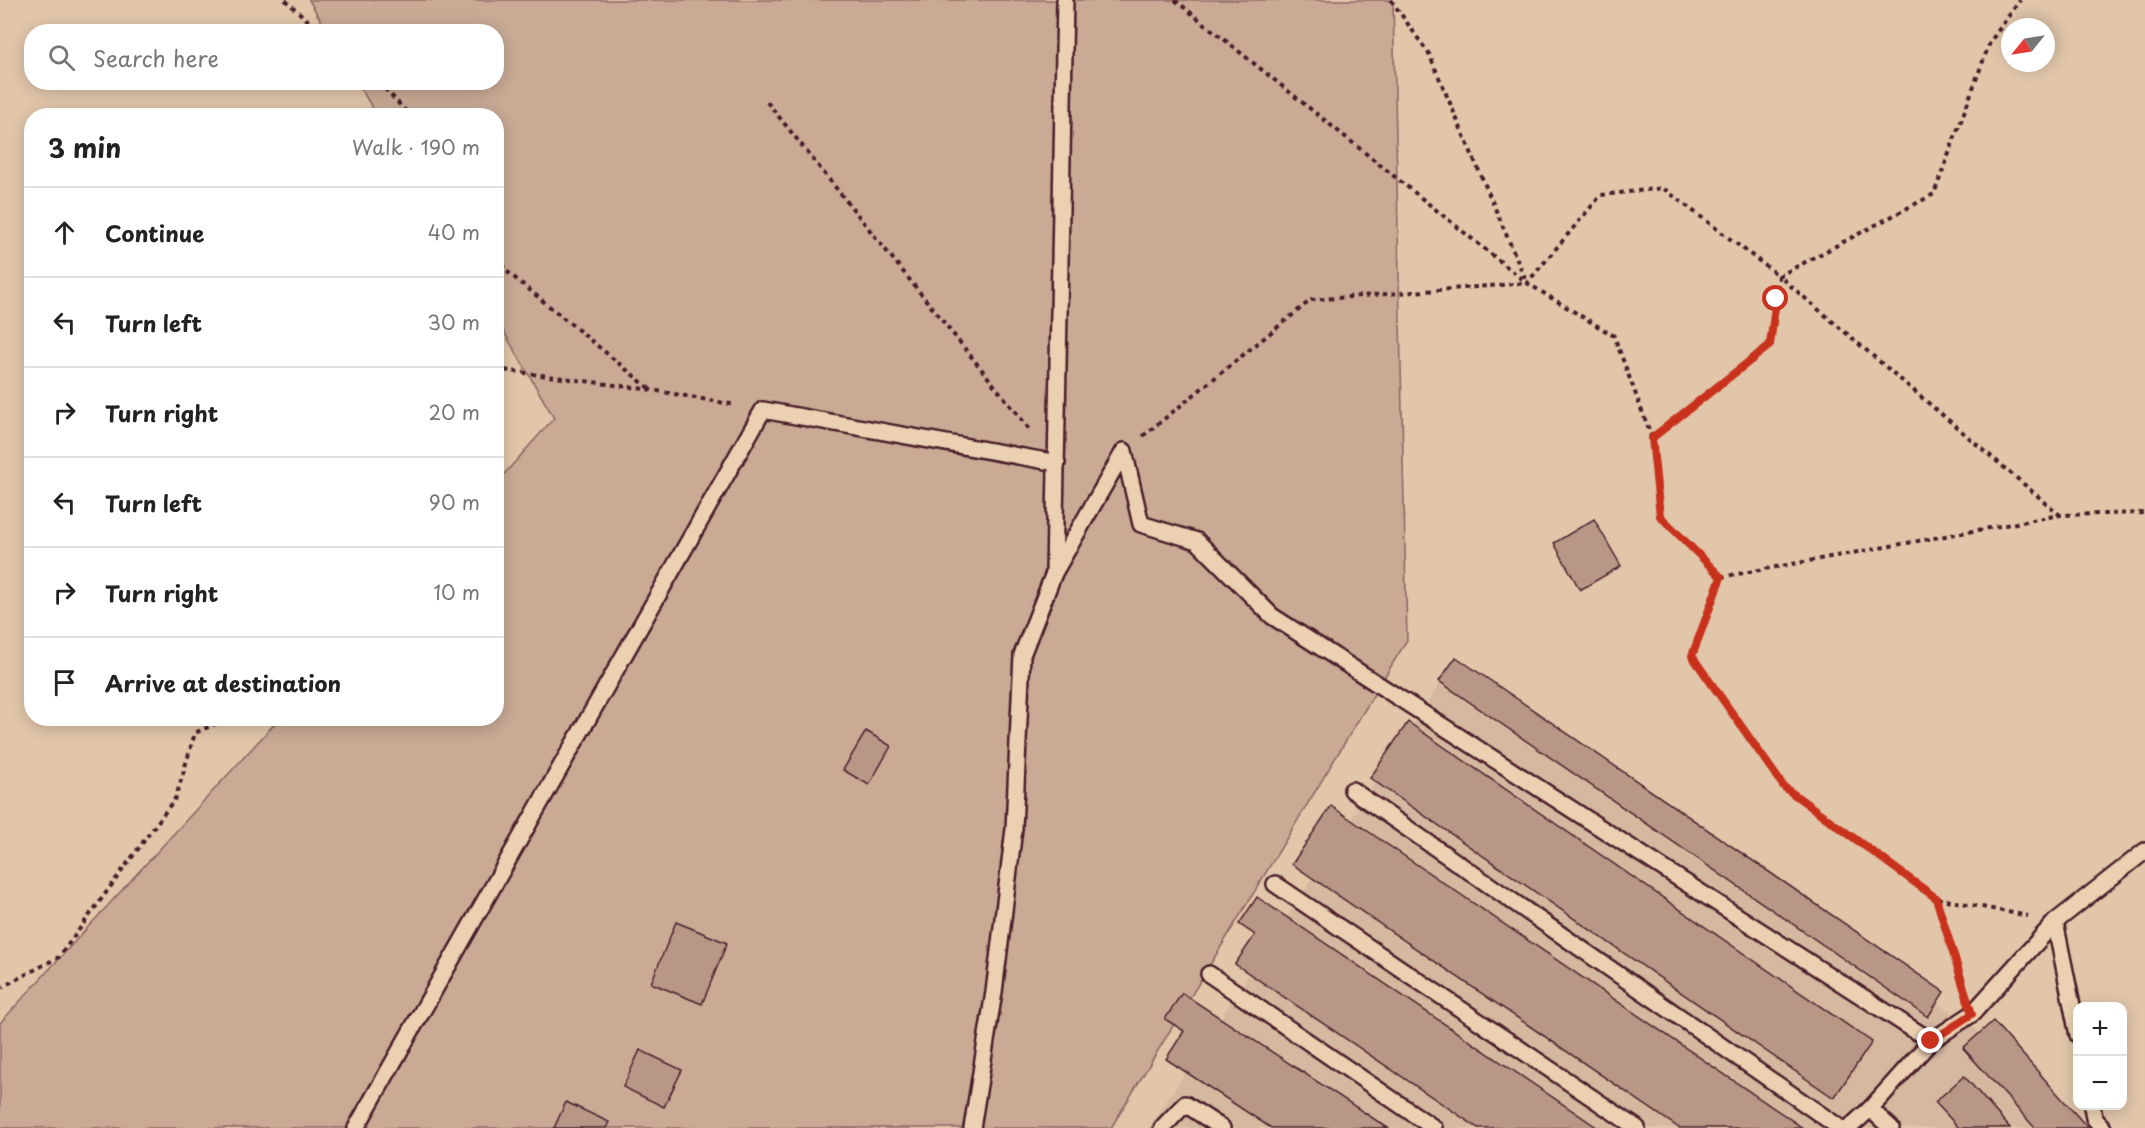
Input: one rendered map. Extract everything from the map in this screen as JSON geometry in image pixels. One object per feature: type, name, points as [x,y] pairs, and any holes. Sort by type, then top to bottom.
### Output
[{"type":"lane","points":[[1054,573],[1065,0]]},
{"type":"lane","points":[[356,1128],[763,410],[1057,463]]},
{"type":"lane","points":[[972,1128],[994,992],[1014,829],[1022,655],[1054,573],[1124,451]]},
{"type":"lane","points":[[1124,451],[1140,524],[1197,542],[1272,616],[1931,1041]]},
{"type":"lane","points":[[1352,790],[1840,1128]]},
{"type":"lane","points":[[1849,1128],[1931,1041],[1972,1014],[2055,922],[2145,851]]},
{"type":"lane","points":[[1275,884],[1637,1128]]},
{"type":"lane","points":[[2055,922],[2073,1010]]},
{"type":"lane","points":[[1209,974],[1434,1128]]},
{"type":"lane","points":[[1162,1128],[1185,1104],[1222,1128]]},
{"type":"lane","points":[[1870,1108],[1891,1128]]},
{"type":"lane","points":[[2093,1110],[2094,1118],[2103,1128]]},
{"type":"path","points":[[285,0],[312,24]]},
{"type":"path","points":[[1175,0],[1527,283],[1614,336],[1652,438],[1660,516],[1721,577]]},
{"type":"path","points":[[1391,0],[1429,54],[1527,283]]},
{"type":"path","points":[[1779,276],[1934,194],[1990,42],[2020,0]]},
{"type":"path","points":[[386,90],[403,108]]},
{"type":"path","points":[[767,102],[1057,463]]},
{"type":"path","points":[[1124,451],[1311,300],[1527,283],[1601,195],[1663,188],[1779,276],[2060,515]]},
{"type":"path","points":[[504,269],[652,390]]},
{"type":"path","points":[[1652,438],[1770,345],[1779,276]]},
{"type":"path","points":[[504,370],[652,390],[763,410]]},
{"type":"path","points":[[1721,577],[2060,515],[2145,513]]},
{"type":"path","points":[[1721,577],[1692,656],[1784,787],[1936,898],[2055,922]]},
{"type":"path","points":[[0,988],[59,957],[176,797],[195,733],[210,726]]},
{"type":"path","points":[[1936,898],[1972,1014]]},
{"type":"shaded area","points":[[309,0],[1393,0],[1407,640],[1111,1128],[0,1128],[0,1023],[273,726],[504,726],[504,474],[554,418],[504,332],[504,108],[373,108],[361,90],[504,90],[504,24],[323,24]]},
{"type":"shaded area","points":[[1450,668],[1977,1030],[2066,1128],[1149,1128]]},
{"type":"building","points":[[1594,519],[1621,566],[1580,590],[1554,543]]},
{"type":"building","points":[[1456,657],[1944,992],[1928,1017],[1439,681]]},
{"type":"building","points":[[1408,722],[1872,1042],[1834,1098],[1370,778]]},
{"type":"building","points":[[866,731],[891,746],[869,785],[843,770]]},
{"type":"building","points":[[1331,806],[1803,1128],[1679,1128],[1292,864]]},
{"type":"building","points":[[1257,897],[1598,1128],[1478,1128],[1235,964],[1255,935],[1239,924]]},
{"type":"building","points":[[676,922],[727,943],[702,1004],[651,983]]},
{"type":"building","points":[[1182,993],[1388,1128],[1271,1128],[1166,1059],[1184,1031],[1165,1019]]},
{"type":"building","points":[[1993,1021],[2088,1128],[2035,1128],[1963,1048]]},
{"type":"building","points":[[640,1050],[682,1070],[664,1107],[623,1087]]},
{"type":"building","points":[[1964,1076],[2010,1128],[1959,1128],[1935,1102]]},
{"type":"building","points":[[566,1102],[609,1122],[606,1128],[554,1128]]},
{"type":"route","points":[[1776,299],[1770,345],[1652,438],[1660,516],[1721,577],[1692,656],[1784,787],[1936,898],[1972,1014],[1931,1041]]}]
